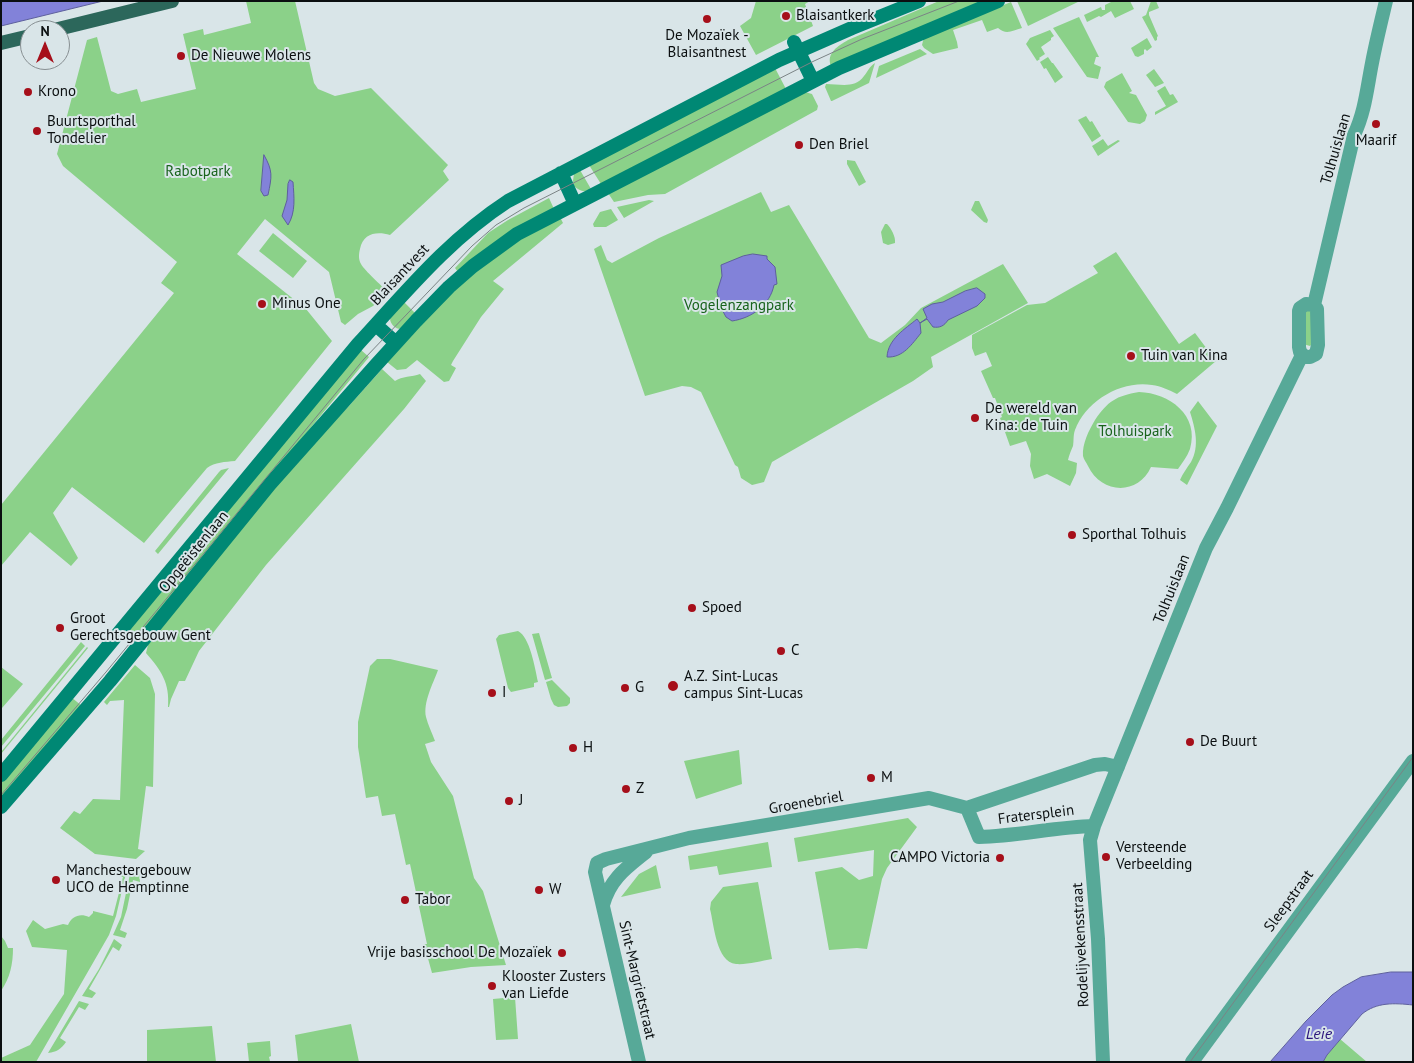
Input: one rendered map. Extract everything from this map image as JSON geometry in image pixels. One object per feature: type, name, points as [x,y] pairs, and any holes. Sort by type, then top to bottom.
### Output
[{"type":"main road","points":[[70,26],[172,1]]},
{"type":"main road","name":"Blaisantvest","points":[[396,343],[376,324],[452,244],[482,218],[508,201],[796,46],[852,28],[919,1]]},
{"type":"main road","points":[[396,343],[431,305],[473,266],[517,234],[839,68],[998,1]]},
{"type":"main road","points":[[1,43],[20,38]]},
{"type":"main road","points":[[796,46],[813,81]]},
{"type":"main road","points":[[561,173],[575,204]]},
{"type":"main road","name":"Opgeëistenlaan","points":[[1,775],[376,324]]},
{"type":"main road","name":"Opgeëistenlaan","points":[[1,807],[110,681],[270,484],[396,343]]},
{"type":"street","name":"Tolhuislaan","points":[[1132,731],[1206,548],[1302,355],[1306,357],[1316,354],[1318,348],[1317,309],[1314,305],[1354,135],[1360,123],[1369,85],[1373,56],[1386,1]]},
{"type":"street","points":[[1302,355],[1299,347],[1298,311],[1306,304],[1314,305]]},
{"type":"street","name":"Fratersplein","points":[[1118,767],[1105,764],[1095,765],[967,808],[979,837],[1002,836],[1075,826],[1094,826],[1118,767],[1132,731]]},
{"type":"street","name":"Sleepstraat","points":[[1192,1062],[1413,761]]},
{"type":"street","name":"Groenebriel","points":[[602,906],[594,872],[598,863],[606,859],[689,838],[929,798],[967,808]]},
{"type":"street","name":"Rodelijvekensstraat","points":[[1094,826],[1090,840],[1098,939],[1103,1062]]},
{"type":"street","points":[[602,906],[606,893],[623,870],[650,848]]},
{"type":"street","name":"Sint-Margrietstraat","points":[[602,906],[639,1062]]},
{"type":"green space","name":"Rabotpark","points":[[246,1],[295,1],[314,83],[318,89],[335,96],[371,88],[448,165],[443,171],[449,180],[390,235],[376,233],[367,236],[364,240],[359,252],[360,262],[388,292],[373,306],[358,314],[345,325],[341,322],[329,272],[265,219],[237,254],[306,309],[332,341],[235,461],[217,463],[207,468],[144,543],[72,487],[53,513],[78,558],[71,566],[30,532],[1,566],[1,505],[174,293],[161,283],[177,262],[63,166],[57,154],[87,40],[97,37],[111,91],[118,94],[137,89],[141,102],[196,89],[183,34],[203,29],[204,35],[251,23]]},
{"type":"green space","points":[[756,1],[810,1],[805,4],[813,26],[756,55],[740,26],[751,18]]},
{"type":"green space","points":[[939,1],[986,1],[831,66],[830,57],[837,47],[848,40]]},
{"type":"green space","points":[[1017,1],[1080,1],[1028,26]]},
{"type":"green space","points":[[1113,1],[1130,1],[1134,9],[1115,18],[1111,11],[1087,22],[1084,15],[1101,7],[1102,10],[1105,10],[1105,5]]},
{"type":"green space","points":[[1151,1],[1156,1],[1159,8],[1149,12],[1158,36],[1155,41],[1142,17],[1146,15]]},
{"type":"green space","points":[[1011,2],[1022,28],[1006,32],[998,28],[987,32],[982,20],[953,30],[958,48],[933,54],[922,45],[924,37]]},
{"type":"green space","points":[[1079,17],[1099,57],[1096,57],[1094,64],[1101,67],[1098,79],[1087,77],[1053,28]]},
{"type":"green space","points":[[1050,30],[1054,36],[1041,47],[1045,54],[1037,61],[1026,44],[1030,38]]},
{"type":"green space","points":[[1147,38],[1152,47],[1147,51],[1145,49],[1144,54],[1138,57],[1135,56],[1131,48]]},
{"type":"green space","points":[[920,49],[927,54],[876,78],[879,66]]},
{"type":"green space","points":[[1048,57],[1063,77],[1055,83],[1040,62]]},
{"type":"green space","points":[[875,63],[869,83],[831,101],[825,87],[826,84],[847,85],[856,83]]},
{"type":"green space","points":[[775,68],[786,89],[601,184],[589,165]]},
{"type":"green space","points":[[1154,69],[1164,83],[1155,87],[1146,75]]},
{"type":"green space","points":[[1122,73],[1132,91],[1129,93],[1136,95],[1147,115],[1145,121],[1140,124],[1128,122],[1104,87],[1106,82]]},
{"type":"green space","points":[[1165,86],[1170,95],[1173,94],[1178,102],[1155,115],[1155,112],[1166,106],[1157,91]]},
{"type":"green space","points":[[805,92],[812,94],[818,106],[817,110],[665,194],[648,195],[614,202],[608,193]]},
{"type":"green space","points":[[1086,116],[1090,122],[1092,121],[1101,136],[1092,142],[1078,120]]},
{"type":"green space","points":[[1103,139],[1108,146],[1118,140],[1120,141],[1098,156],[1092,146]]},
{"type":"green space","points":[[847,160],[855,161],[866,182],[859,186],[847,164]]},
{"type":"green space","points":[[580,170],[591,189],[582,191],[574,186],[574,173]]},
{"type":"green space","name":"Vogelenzangpark","points":[[761,192],[771,212],[789,205],[869,338],[881,343],[905,325],[921,308],[1003,264],[1028,303],[931,357],[933,367],[913,381],[772,462],[764,482],[752,485],[741,478],[738,467],[735,465],[701,392],[691,387],[682,386],[645,396],[594,249],[601,245],[607,260],[612,263],[659,238]]},
{"type":"green space","points":[[549,198],[554,209],[458,272],[455,268],[488,233]]},
{"type":"green space","points":[[649,200],[654,201],[624,218],[617,207]]},
{"type":"green space","points":[[975,201],[979,201],[988,220],[987,223],[971,210]]},
{"type":"green space","points":[[611,209],[618,220],[606,227],[594,227],[593,224],[600,212]]},
{"type":"green space","points":[[560,217],[563,223],[493,281],[504,289],[481,317],[453,361],[451,365],[456,368],[449,381],[444,382],[417,360],[406,369],[397,370],[387,362],[419,325],[470,275],[524,236]]},
{"type":"green space","points":[[885,224],[892,230],[895,243],[888,245],[883,243],[881,232]]},
{"type":"green space","points":[[273,233],[307,261],[293,278],[259,251]]},
{"type":"green space","points":[[1116,252],[1179,344],[1195,333],[1216,361],[1177,394],[1159,386],[1140,384],[1117,389],[1106,395],[1087,410],[1075,430],[1073,446],[1068,460],[1077,463],[1076,473],[1070,486],[1047,474],[1034,479],[1030,466],[1031,454],[1026,441],[1010,446],[995,398],[993,398],[981,371],[992,366],[986,352],[975,356],[972,348],[972,335],[1027,305],[1045,303],[1098,273],[1093,266]]},
{"type":"green space","points":[[404,302],[415,313],[399,329],[392,324],[390,318]]},
{"type":"green space","points":[[1312,310],[1314,342],[1310,346],[1303,344],[1302,311]]},
{"type":"green space","points":[[361,350],[369,357],[139,636],[136,638],[132,636],[129,633],[129,629]]},
{"type":"green space","points":[[382,369],[395,381],[420,374],[426,381],[404,409],[266,565],[199,651],[185,681],[179,681],[168,707],[166,684],[156,665],[146,653],[150,637],[316,437],[348,407]]},
{"type":"green space","name":"Tolhuispark","points":[[1139,392],[1161,397],[1180,408],[1190,426],[1192,437],[1190,449],[1178,469],[1151,467],[1145,476],[1129,487],[1110,486],[1094,475],[1085,461],[1083,451],[1085,442],[1095,420],[1104,408],[1113,400],[1124,395]]},
{"type":"green space","points":[[1198,401],[1217,426],[1187,485],[1180,480],[1194,456],[1195,431],[1190,412]]},
{"type":"green space","points":[[229,468],[158,554],[155,551],[219,472]]},
{"type":"green space","points":[[518,631],[529,646],[538,682],[534,683],[534,687],[511,692],[508,688],[496,639],[499,635]]},
{"type":"green space","points":[[539,633],[552,678],[545,680],[532,634]]},
{"type":"green space","points":[[81,642],[85,646],[1,747],[1,740]]},
{"type":"green space","points":[[88,648],[1,754],[1,752]]},
{"type":"green space","points":[[377,659],[390,659],[438,670],[429,693],[425,711],[435,741],[425,744],[431,762],[453,796],[474,878],[483,891],[506,965],[471,967],[432,973],[424,944],[427,944],[410,864],[406,865],[395,814],[382,816],[378,796],[366,798],[358,747],[358,722],[370,666]]},
{"type":"green space","points":[[135,665],[150,678],[155,694],[153,787],[146,786],[138,849],[145,851],[136,859],[95,854],[60,828],[74,811],[80,814],[93,799],[120,800],[124,700],[110,701],[107,705],[104,702]]},
{"type":"green space","points":[[1,667],[23,684],[2,708],[1,708]]},
{"type":"green space","points":[[552,680],[570,698],[570,703],[567,706],[558,707],[554,705],[546,682]]},
{"type":"green space","points":[[71,697],[82,706],[1,800],[1,782]]},
{"type":"green space","points":[[739,750],[742,784],[696,799],[684,761]]},
{"type":"green space","points":[[908,818],[917,827],[887,868],[882,879],[867,949],[829,950],[815,872],[842,867],[859,880],[873,876],[874,850],[798,862],[794,838]]},
{"type":"green space","points":[[768,842],[772,867],[719,875],[717,866],[690,870],[688,856]]},
{"type":"green space","points":[[656,865],[661,888],[621,897],[639,874]]},
{"type":"green space","points":[[119,867],[127,869],[116,916],[109,935],[36,1062],[1,1062],[1,1058],[30,1045],[64,994],[67,950],[32,947],[26,931],[33,920],[45,929],[63,924],[68,925],[74,917],[82,915],[89,917],[93,911],[113,916],[123,877],[117,875]]},
{"type":"green space","points":[[131,869],[139,872],[140,882],[133,880],[120,930],[127,933],[125,938],[113,935],[121,917]]},
{"type":"green space","points":[[758,882],[772,959],[736,964],[729,962],[720,950],[717,941],[710,909],[711,902],[723,887]]},
{"type":"green space","points":[[1,936],[8,948],[13,948],[10,971],[1,991]]},
{"type":"green space","points":[[114,939],[122,945],[119,951],[113,947],[89,989],[96,993],[92,998],[82,996],[99,969]]},
{"type":"green space","points":[[515,997],[518,1039],[496,1040],[493,999]]},
{"type":"green space","points":[[79,1001],[89,1004],[85,1010],[79,1007],[60,1038],[66,1042],[56,1051],[48,1053]]},
{"type":"green space","points":[[351,1024],[359,1062],[293,1062],[298,1061],[295,1035]]},
{"type":"green space","points":[[212,1026],[216,1062],[147,1062],[147,1030]]},
{"type":"green space","points":[[1340,1039],[1367,1062],[1323,1062]]},
{"type":"green space","points":[[270,1041],[271,1056],[269,1057],[272,1062],[249,1062],[247,1043]]},
{"type":"water","points":[[1,1],[103,1],[20,20],[1,26]]},
{"type":"water","points":[[264,155],[271,174],[268,195],[264,196],[261,191]]},
{"type":"water","points":[[290,180],[293,182],[294,204],[291,220],[288,225],[282,216]]},
{"type":"water","points":[[753,254],[767,256],[767,259],[775,267],[777,284],[774,285],[769,299],[753,314],[732,321],[726,317],[718,302],[717,292],[722,276],[721,265]]},
{"type":"water","points":[[977,288],[985,294],[985,298],[977,306],[948,320],[942,326],[933,327],[927,319],[920,323],[927,318],[923,309],[932,304],[943,302],[965,291]]},
{"type":"water","points":[[917,319],[920,323],[921,333],[911,346],[898,355],[887,357],[890,345],[898,335]]},
{"type":"water","name":"Leie","points":[[1391,972],[1413,972],[1413,1005],[1386,1004],[1368,1010],[1362,1014],[1323,1062],[1270,1062],[1332,995],[1361,977]]},
{"type":"tram line","points":[[1,795],[106,672],[364,359],[472,246],[496,225],[524,208],[814,61],[862,39],[959,1]]},
{"type":"tram line","points":[[1190,1062],[1413,757]]},
{"type":"place","name":"Blaisantkerk","points":[[786,16]]},
{"type":"place","name":"De Mozaïek - Blaisantnest","points":[[707,19]]},
{"type":"place","name":"De Nieuwe Molens","points":[[181,56]]},
{"type":"place","name":"Krono","points":[[28,92]]},
{"type":"place","name":"Maarif","points":[[1376,124]]},
{"type":"place","name":"Buurtsporthal Tondelier","points":[[37,131]]},
{"type":"place","name":"Den Briel","points":[[799,145]]},
{"type":"place","name":"Minus One","points":[[262,304]]},
{"type":"place","name":"Tuin van Kina","points":[[1131,356]]},
{"type":"place","name":"De wereld van Kina: de Tuin","points":[[975,418]]},
{"type":"place","name":"Sporthal Tolhuis","points":[[1072,535]]},
{"type":"place","name":"Spoed","points":[[692,608]]},
{"type":"place","name":"Groot Gerechtsgebouw Gent","points":[[60,628]]},
{"type":"place","name":"C","points":[[781,651]]},
{"type":"place","name":"A.Z. Sint-Lucas campus Sint-Lucas","points":[[673,686]]},
{"type":"place","name":"G","points":[[625,688]]},
{"type":"place","name":"I","points":[[492,693]]},
{"type":"place","name":"De Buurt","points":[[1190,742]]},
{"type":"place","name":"H","points":[[573,748]]},
{"type":"place","name":"M","points":[[871,778]]},
{"type":"place","name":"Z","points":[[626,789]]},
{"type":"place","name":"J","points":[[509,801]]},
{"type":"place","name":"Versteende Verbeelding","points":[[1106,857]]},
{"type":"place","name":"CAMPO Victoria","points":[[1000,858]]},
{"type":"place","name":"Manchestergebouw UCO de Hemptinne","points":[[56,880]]},
{"type":"place","name":"W","points":[[539,890]]},
{"type":"place","name":"Tabor","points":[[405,900]]},
{"type":"place","name":"Vrije basisschool De Mozaïek","points":[[562,953]]},
{"type":"place","name":"Klooster Zusters van Liefde","points":[[492,986]]}]
